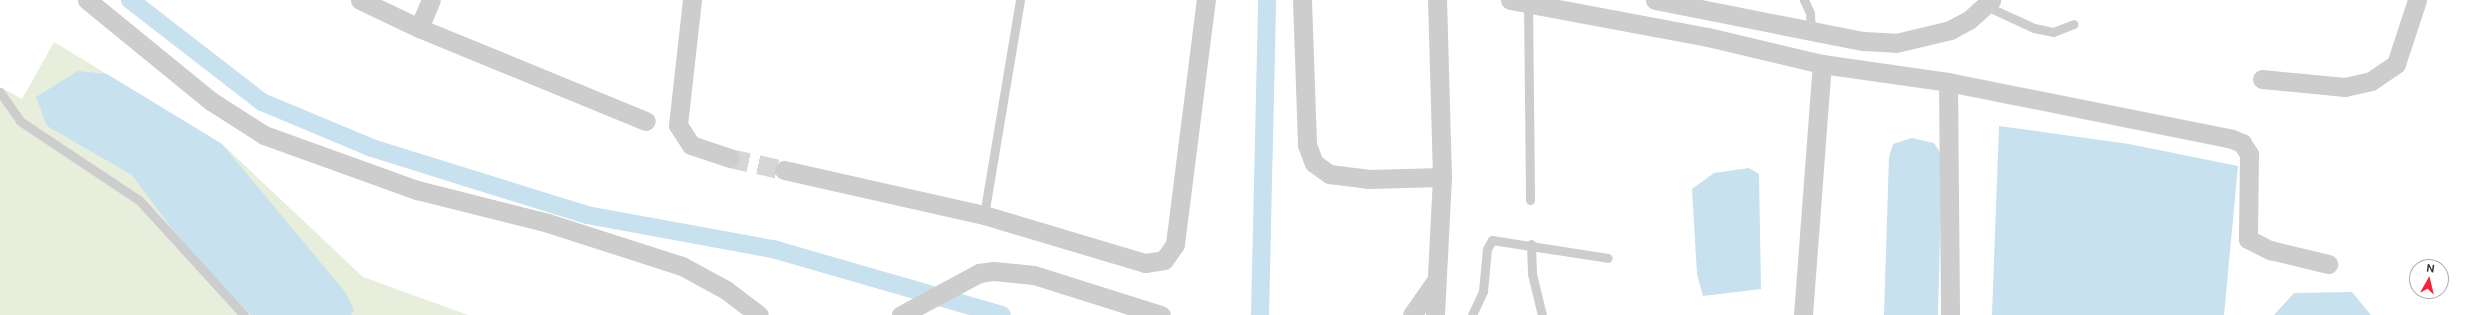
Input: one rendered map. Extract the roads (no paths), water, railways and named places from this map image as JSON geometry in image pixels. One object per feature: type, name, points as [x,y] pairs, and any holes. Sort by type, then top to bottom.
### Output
[{"type":"street","points":[[87,0],[211,101],[264,135],[416,190],[548,224],[663,259],[726,290],[759,315]]},
{"type":"street","points":[[360,0],[419,28],[646,121]]},
{"type":"street","points":[[419,28],[431,0]]},
{"type":"street","points":[[692,0],[678,125],[691,145],[730,158]]},
{"type":"street","points":[[784,170],[984,215],[1145,263],[1164,260],[1175,244],[1206,0]]},
{"type":"street","points":[[1302,0],[1306,145],[1314,163],[1329,174],[1368,179],[1442,177]]},
{"type":"street","points":[[1435,315],[1435,282],[1442,177],[1437,0]]},
{"type":"street","points":[[1655,0],[1863,41],[1896,43],[1950,30],[1988,3]]},
{"type":"street","points":[[2262,78],[2345,87],[2371,81],[2396,64],[2417,0]]},
{"type":"street","points":[[1519,1],[1708,37],[1822,64],[1948,82],[2242,143],[2249,154],[2248,239],[2270,250],[2328,264]]},
{"type":"street","points":[[1803,315],[1822,64]]},
{"type":"street","points":[[1948,82],[1950,315]]},
{"type":"street","points":[[902,315],[980,273],[994,271],[1034,275],[1161,315]]},
{"type":"street","points":[[1412,315],[1435,282]]},
{"type":"lane","points":[[984,215],[1020,0]]},
{"type":"lane","points":[[1804,0],[1810,13],[1811,31]]},
{"type":"lane","points":[[1519,1],[1530,200]]},
{"type":"lane","points":[[1988,3],[2034,28],[2053,32],[2074,24]]},
{"type":"lane","points":[[0,92],[20,121],[120,184],[139,200],[244,315]]},
{"type":"lane","points":[[1472,315],[1483,291],[1488,244],[1499,239],[1608,258]]},
{"type":"lane","points":[[1530,244],[1532,274],[1542,315]]},
{"type":"water","points":[[78,71],[107,74],[222,144],[345,292],[354,310],[351,315],[251,315],[188,250],[132,175],[47,126],[36,97]]},
{"type":"water","points":[[1999,126],[2129,144],[2238,166],[2224,315],[1992,315]]},
{"type":"water","points":[[1912,138],[1934,143],[1942,155],[1938,315],[1884,315],[1889,157],[1893,144]]},
{"type":"water","points":[[1749,168],[1759,174],[1761,289],[1703,296],[1697,274],[1692,189],[1714,173]]},
{"type":"water","points":[[2352,292],[2371,315],[2274,315],[2294,293]]},
{"type":"waterway","points":[[130,0],[262,102],[372,148],[587,215],[773,249],[1002,315]]},
{"type":"waterway","points":[[1260,315],[1267,0]]},
{"type":"tunnel","points":[[730,158],[784,170]]}]
